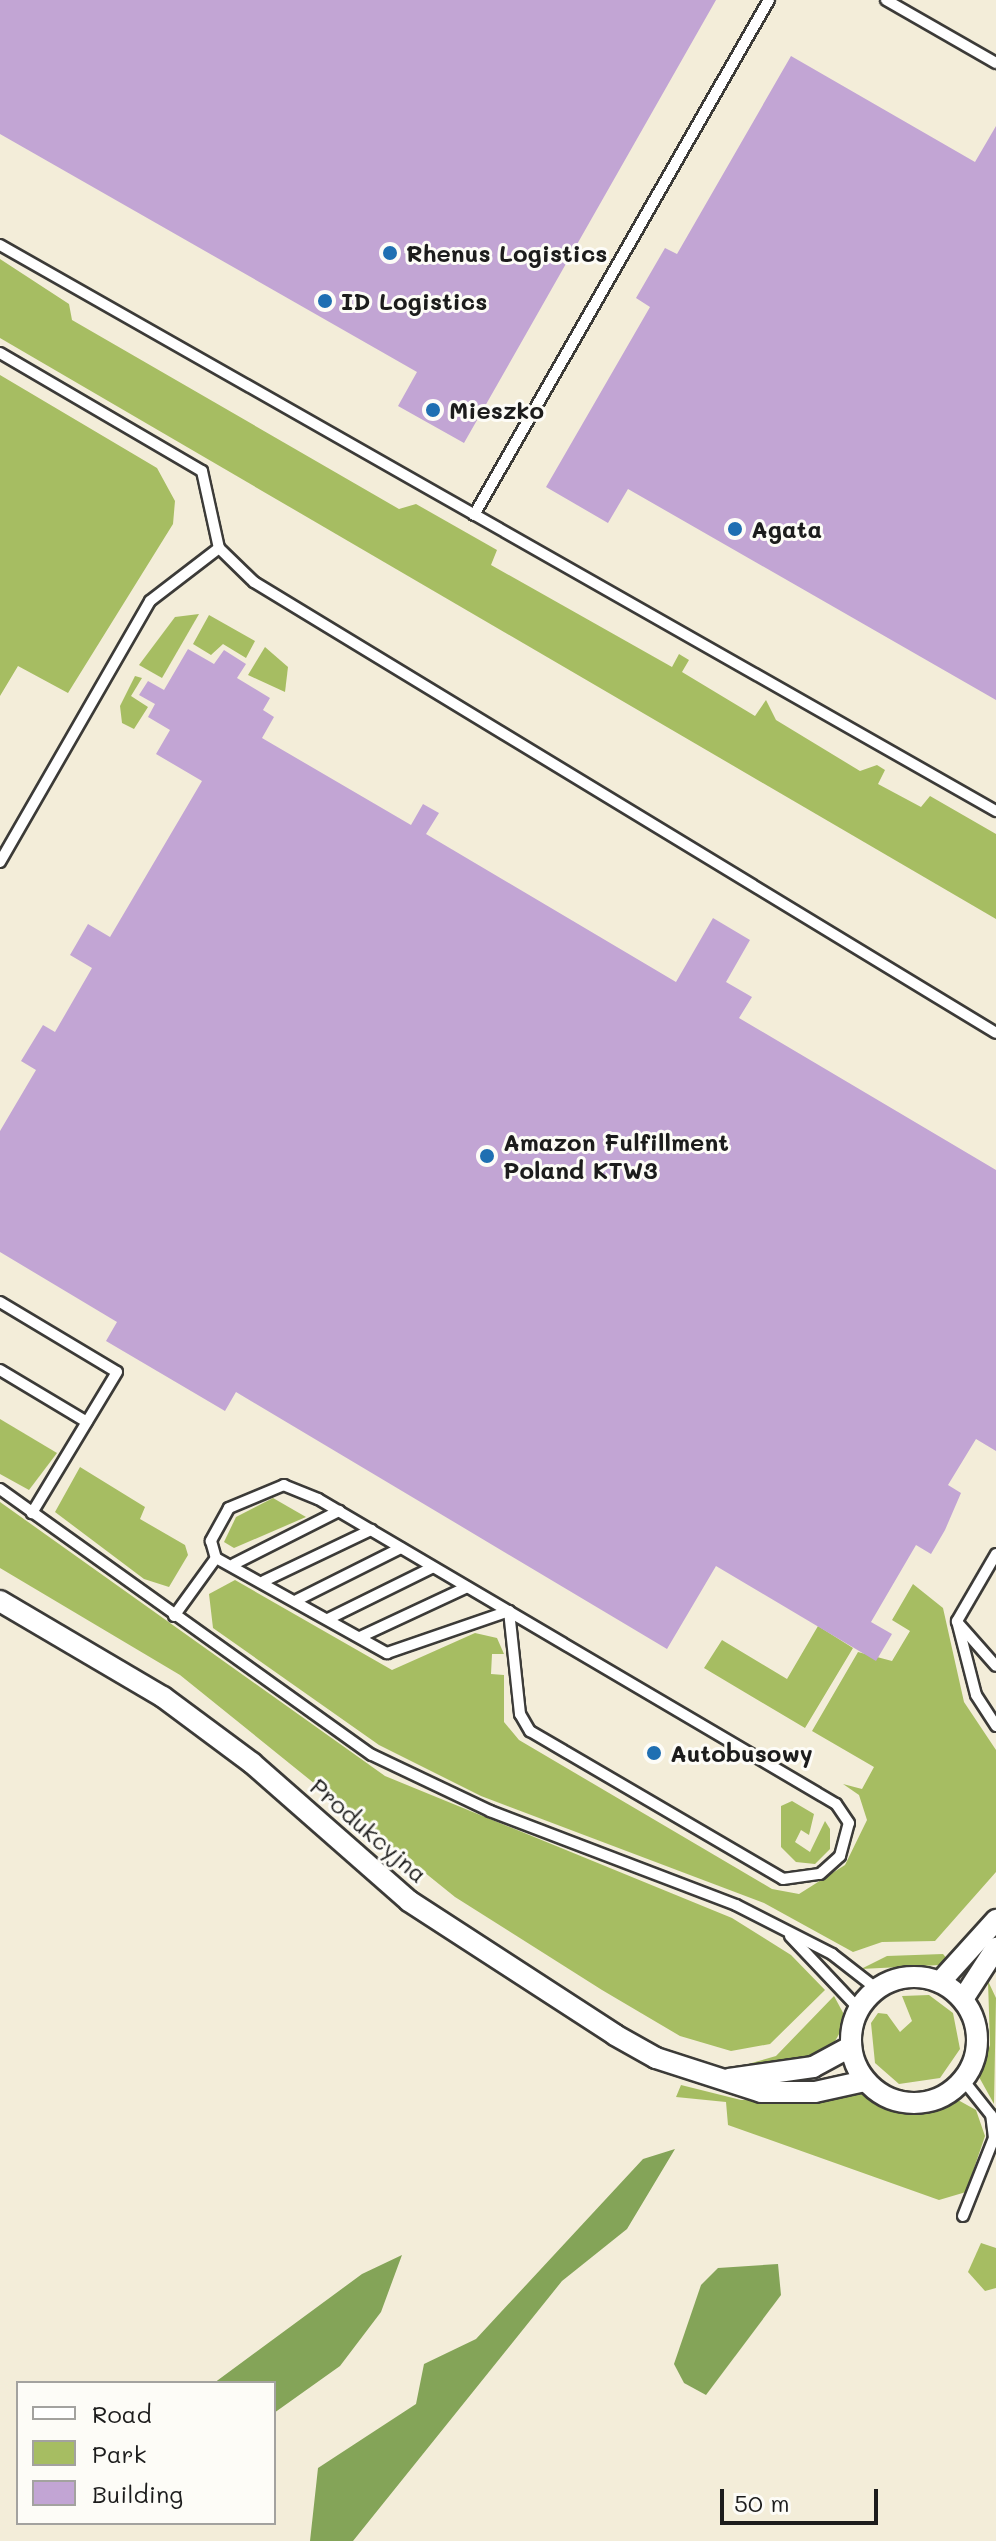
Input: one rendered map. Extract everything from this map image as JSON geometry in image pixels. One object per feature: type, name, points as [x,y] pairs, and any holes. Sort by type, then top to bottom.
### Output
[{"type":"street","name":"Produkcyjna","points":[[0,1601],[163,1697],[252,1763],[409,1901],[498,1963],[656,2058],[713,2080],[790,2095],[865,2081]]},
{"type":"street","points":[[940,1982],[996,1920]]},
{"type":"street","points":[[963,1999],[996,1948]]},
{"type":"street","points":[[911,1977],[940,1982],[963,1999],[978,2042],[964,2081],[937,2099],[906,2104],[865,2081],[850,2047],[859,2009],[877,1989],[911,1977]]},
{"type":"street","name":"Produkcyjna","points":[[713,2080],[813,2067],[850,2047]]},
{"type":"lane","points":[[474,515],[769,0]]},
{"type":"lane","points":[[886,0],[996,63]]},
{"type":"lane","points":[[0,245],[996,811]]},
{"type":"lane","points":[[0,353],[202,471],[219,548],[254,582],[996,1033]]},
{"type":"lane","points":[[0,862],[150,601],[219,548]]},
{"type":"lane","points":[[0,1302],[117,1372],[32,1513]]},
{"type":"lane","points":[[0,1370],[87,1422]]},
{"type":"lane","points":[[216,1558],[211,1541],[229,1508],[284,1485],[318,1499],[509,1611],[782,1773],[836,1804],[849,1823],[840,1856],[801,1881],[783,1879],[530,1731],[520,1714],[509,1611]]},
{"type":"lane","points":[[0,1489],[174,1616],[398,1769],[708,1893],[832,1954],[877,1989]]},
{"type":"lane","points":[[234,1564],[339,1511]]},
{"type":"lane","points":[[264,1581],[371,1530]]},
{"type":"lane","points":[[297,1600],[401,1548]]},
{"type":"lane","points":[[996,1554],[957,1621],[976,1695],[996,1726]]},
{"type":"lane","points":[[174,1616],[216,1558]]},
{"type":"lane","points":[[216,1558],[234,1564],[387,1653],[404,1653],[474,1618],[509,1611]]},
{"type":"lane","points":[[328,1619],[433,1567]]},
{"type":"lane","points":[[360,1637],[467,1587]]},
{"type":"lane","points":[[957,1621],[996,1666]]},
{"type":"lane","points":[[788,1935],[859,2009]]},
{"type":"lane","points":[[963,2216],[994,2138],[991,2115],[964,2081]]},
{"type":"green space","points":[[0,259],[69,304],[72,320],[399,509],[416,504],[497,550],[491,565],[672,667],[679,654],[689,660],[682,672],[755,716],[766,700],[776,720],[860,771],[877,765],[885,770],[878,784],[921,807],[930,796],[996,834],[996,919],[0,338]]},
{"type":"green space","points":[[0,375],[157,468],[175,501],[173,524],[68,693],[18,666],[0,696]]},
{"type":"green space","points":[[199,614],[162,678],[139,665],[175,617]]},
{"type":"green space","points":[[209,615],[255,641],[246,658],[223,644],[211,655],[193,644]]},
{"type":"green space","points":[[265,647],[288,667],[285,692],[248,675]]},
{"type":"green space","points":[[135,676],[142,678],[131,696],[148,707],[134,729],[122,723],[120,706]]},
{"type":"green space","points":[[0,1419],[57,1453],[29,1490],[0,1474]]},
{"type":"green space","points":[[80,1467],[145,1507],[140,1519],[185,1545],[188,1555],[169,1587],[144,1579],[55,1512]]},
{"type":"green space","points":[[273,1498],[306,1517],[234,1548],[224,1542],[236,1517]]},
{"type":"green space","points":[[0,1502],[385,1776],[732,1918],[791,1955],[825,1990],[770,2044],[731,2051],[680,2036],[602,1990],[455,1897],[180,1675],[0,1568]]},
{"type":"green space","points":[[235,1580],[392,1670],[475,1633],[497,1638],[504,1654],[492,1654],[491,1674],[504,1675],[504,1722],[519,1740],[772,1889],[799,1894],[845,1865],[867,1820],[859,1795],[843,1784],[862,1789],[874,1767],[812,1731],[858,1652],[892,1661],[910,1631],[892,1620],[913,1584],[943,1608],[964,1702],[996,1750],[996,1872],[935,1941],[882,1942],[853,1952],[764,1903],[481,1796],[379,1745],[213,1628],[209,1594]]},
{"type":"green space","points":[[818,1626],[853,1648],[805,1728],[704,1668],[722,1640],[787,1679]]},
{"type":"green space","points":[[792,1801],[814,1814],[809,1835],[801,1830],[795,1842],[810,1852],[825,1821],[830,1829],[830,1849],[815,1864],[796,1862],[781,1847],[781,1806]]},
{"type":"green space","points":[[943,1954],[949,1961],[940,1965],[861,1969],[887,1956]]},
{"type":"green space","points":[[988,1981],[996,1998],[994,2104],[979,2077],[990,2045]]},
{"type":"green space","points":[[929,1995],[953,2013],[960,2049],[940,2078],[899,2084],[875,2063],[871,2023],[878,2013],[887,2014],[900,2032],[912,2021],[902,1996]]},
{"type":"green space","points":[[834,1996],[847,2020],[830,2050],[811,2061],[734,2068],[776,2056]]},
{"type":"green space","points":[[681,2085],[741,2100],[814,2101],[861,2092],[927,2110],[958,2100],[976,2110],[985,2136],[966,2192],[939,2200],[728,2125],[726,2102],[676,2097]]},
{"type":"green space","points":[[675,2149],[627,2229],[562,2281],[353,2541],[310,2541],[318,2468],[416,2404],[424,2364],[476,2339],[643,2159]]},
{"type":"green space","points":[[981,2243],[996,2248],[996,2288],[985,2291],[968,2272]]},
{"type":"green space","points":[[402,2255],[381,2312],[340,2366],[276,2412],[276,2381],[217,2381],[362,2274]]},
{"type":"green space","points":[[778,2264],[781,2295],[706,2395],[684,2383],[674,2364],[701,2285],[718,2268]]},
{"type":"building","name":"Rhenus Logistics","points":[[0,0],[716,0],[464,443],[398,406],[417,372],[0,134]]},
{"type":"building","points":[[791,56],[975,162],[996,126],[996,700],[628,489],[608,523],[546,487],[650,307],[636,298],[665,248],[677,254]]},
{"type":"building","name":"Amazon Fulfillment Poland KTW3","points":[[188,649],[214,664],[224,650],[246,664],[237,678],[270,698],[263,710],[274,717],[262,738],[411,825],[423,804],[439,813],[426,834],[676,982],[713,918],[750,940],[726,982],[752,997],[739,1018],[996,1170],[996,1451],[976,1439],[948,1485],[961,1493],[945,1530],[931,1554],[916,1545],[871,1622],[892,1634],[876,1661],[716,1566],[667,1649],[236,1392],[225,1411],[106,1341],[117,1322],[0,1252],[0,1131],[36,1070],[21,1061],[43,1025],[55,1032],[92,968],[70,955],[88,924],[110,937],[202,781],[156,754],[170,730],[148,717],[155,704],[139,695],[148,681],[164,690]]},
{"type":"place","name":"Rhenus Logistics","points":[[390,253]]},
{"type":"place","name":"ID Logistics","points":[[325,301]]},
{"type":"place","name":"Mieszko","points":[[433,410]]},
{"type":"place","name":"Agata","points":[[735,529]]},
{"type":"place","name":"Amazon Fulfillment Poland KTW3","points":[[487,1156]]},
{"type":"place","name":"Autobusowy","points":[[654,1753]]}]
